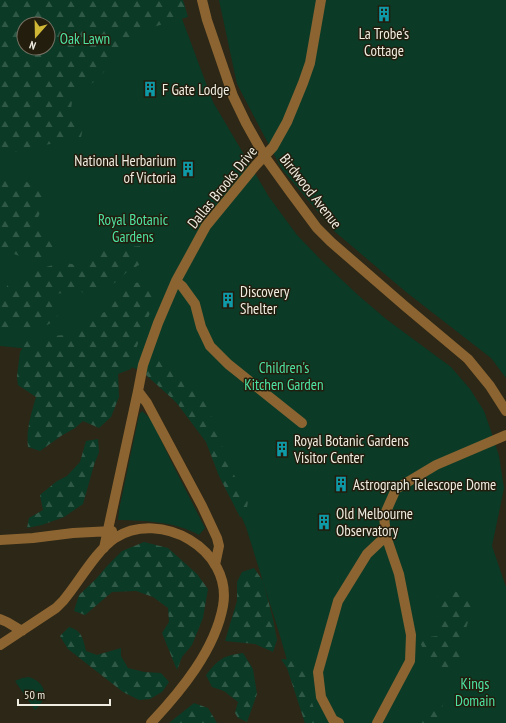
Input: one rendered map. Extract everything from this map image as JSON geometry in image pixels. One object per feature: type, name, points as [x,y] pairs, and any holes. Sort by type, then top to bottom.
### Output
[{"type":"street","name":"Birdwood Avenue","points":[[202,0],[207,20],[233,96],[246,123],[265,157],[317,228],[360,268],[468,359],[490,386],[506,411]]},
{"type":"street","name":"Dallas Brooks Drive","points":[[104,548],[144,361],[158,323],[176,281],[206,226],[273,147],[287,122],[310,64],[321,0]]},
{"type":"street","points":[[176,281],[182,286],[194,304],[201,327],[210,346],[228,364],[302,423]]},
{"type":"street","points":[[138,391],[147,403],[202,506],[217,538],[219,546],[215,565]]},
{"type":"street","points":[[377,723],[410,661],[411,635],[399,574],[386,536],[384,516],[396,489],[436,466],[506,435]]},
{"type":"street","points":[[0,540],[73,533],[146,529],[177,533],[201,547],[215,565],[221,577],[224,598],[221,612],[216,629],[189,678],[171,702],[151,723]]},
{"type":"street","points":[[0,645],[56,608],[104,548],[121,535],[134,530]]},
{"type":"street","points":[[340,723],[333,720],[322,698],[318,672],[338,601],[367,554],[386,536]]},
{"type":"street","points":[[0,619],[22,631]]},
{"type":"green space","name":"Royal Botanic Gardens","points":[[0,0],[175,0],[213,102],[269,197],[297,235],[359,296],[386,319],[451,367],[470,389],[484,411],[492,434],[499,456],[504,488],[492,546],[506,587],[506,723],[305,723],[246,527],[202,430],[152,377],[134,368],[92,355],[0,346]]},
{"type":"green space","name":"Oak Lawn","points":[[0,0],[183,0],[188,17],[146,29],[94,82],[73,92],[70,119],[79,121],[83,128],[81,137],[70,141],[0,154]]},
{"type":"green space","points":[[219,0],[506,0],[506,378],[491,358],[406,292],[334,231],[281,168],[237,84]]},
{"type":"green space","points":[[7,177],[27,182],[42,193],[43,205],[37,220],[46,232],[57,255],[46,260],[31,260],[0,249],[0,179]]},
{"type":"green space","points":[[143,246],[139,265],[128,271],[116,282],[89,297],[82,292],[49,294],[59,310],[56,320],[47,325],[17,330],[7,331],[0,328],[0,302],[8,284],[32,271],[60,263],[72,264],[80,268],[88,268],[93,249]]},
{"type":"green space","points":[[150,281],[160,293],[143,330],[131,369],[118,374],[119,397],[111,417],[99,428],[83,421],[40,451],[28,447],[28,428],[36,397],[18,385],[17,376],[20,352],[29,338],[64,335],[80,323],[109,310],[126,284]]},
{"type":"green space","points":[[155,352],[164,355],[195,384],[207,405],[235,477],[248,501],[246,514],[240,517],[219,476],[206,442],[176,402],[146,375],[146,370]]},
{"type":"green space","points":[[142,411],[151,419],[205,528],[199,535],[170,524],[149,521],[118,520],[139,415]]},
{"type":"green space","points":[[98,439],[99,452],[83,504],[64,517],[42,525],[27,528],[29,518],[43,510],[40,495],[57,481],[67,476],[80,462],[86,441]]},
{"type":"green space","points":[[144,542],[168,548],[197,574],[208,589],[203,618],[192,645],[182,657],[177,670],[162,633],[169,622],[168,608],[153,597],[136,591],[112,592],[85,615],[74,611],[79,595],[122,551]]},
{"type":"green space","points":[[254,568],[263,581],[273,619],[277,640],[273,652],[255,644],[225,641],[237,601],[237,582],[242,572]]},
{"type":"green space","points":[[445,588],[463,594],[473,595],[474,602],[464,635],[461,660],[443,670],[427,658],[420,642],[428,637],[438,636],[437,589]]},
{"type":"green space","points":[[69,627],[79,633],[84,642],[86,651],[97,655],[121,648],[121,656],[128,668],[144,672],[161,673],[169,682],[162,692],[150,699],[139,700],[123,692],[68,649],[60,636]]},
{"type":"green space","points":[[243,653],[253,669],[257,694],[247,722],[238,718],[235,713],[238,702],[224,691],[212,687],[206,675],[214,665],[225,657]]},
{"type":"green space","points":[[281,659],[298,660],[306,676],[310,697],[319,723],[305,723],[287,668]]},
{"type":"green space","points":[[29,677],[40,683],[44,691],[42,701],[35,710],[15,681]]},
{"type":"green space","points":[[444,701],[437,723],[414,723],[423,713]]},
{"type":"green space","points":[[194,703],[208,708],[217,723],[169,723]]},
{"type":"place","name":"La Trobe's Cottage","points":[[384,14]]},
{"type":"place","name":"F Gate Lodge","points":[[150,89]]},
{"type":"place","name":"National Herbarium of Victoria","points":[[188,169]]},
{"type":"place","name":"Discovery Shelter","points":[[228,300]]},
{"type":"place","name":"Royal Botanic Gardens Visitor Center","points":[[282,449]]},
{"type":"place","name":"Astrograph Telescope Dome","points":[[341,484]]},
{"type":"place","name":"Old Melbourne Observatory","points":[[324,522]]},
{"type":"park label","name":"Children's Kitchen Garden","points":[[284,376]]},
{"type":"park label","name":"Kings Domain","points":[[475,692]]}]
